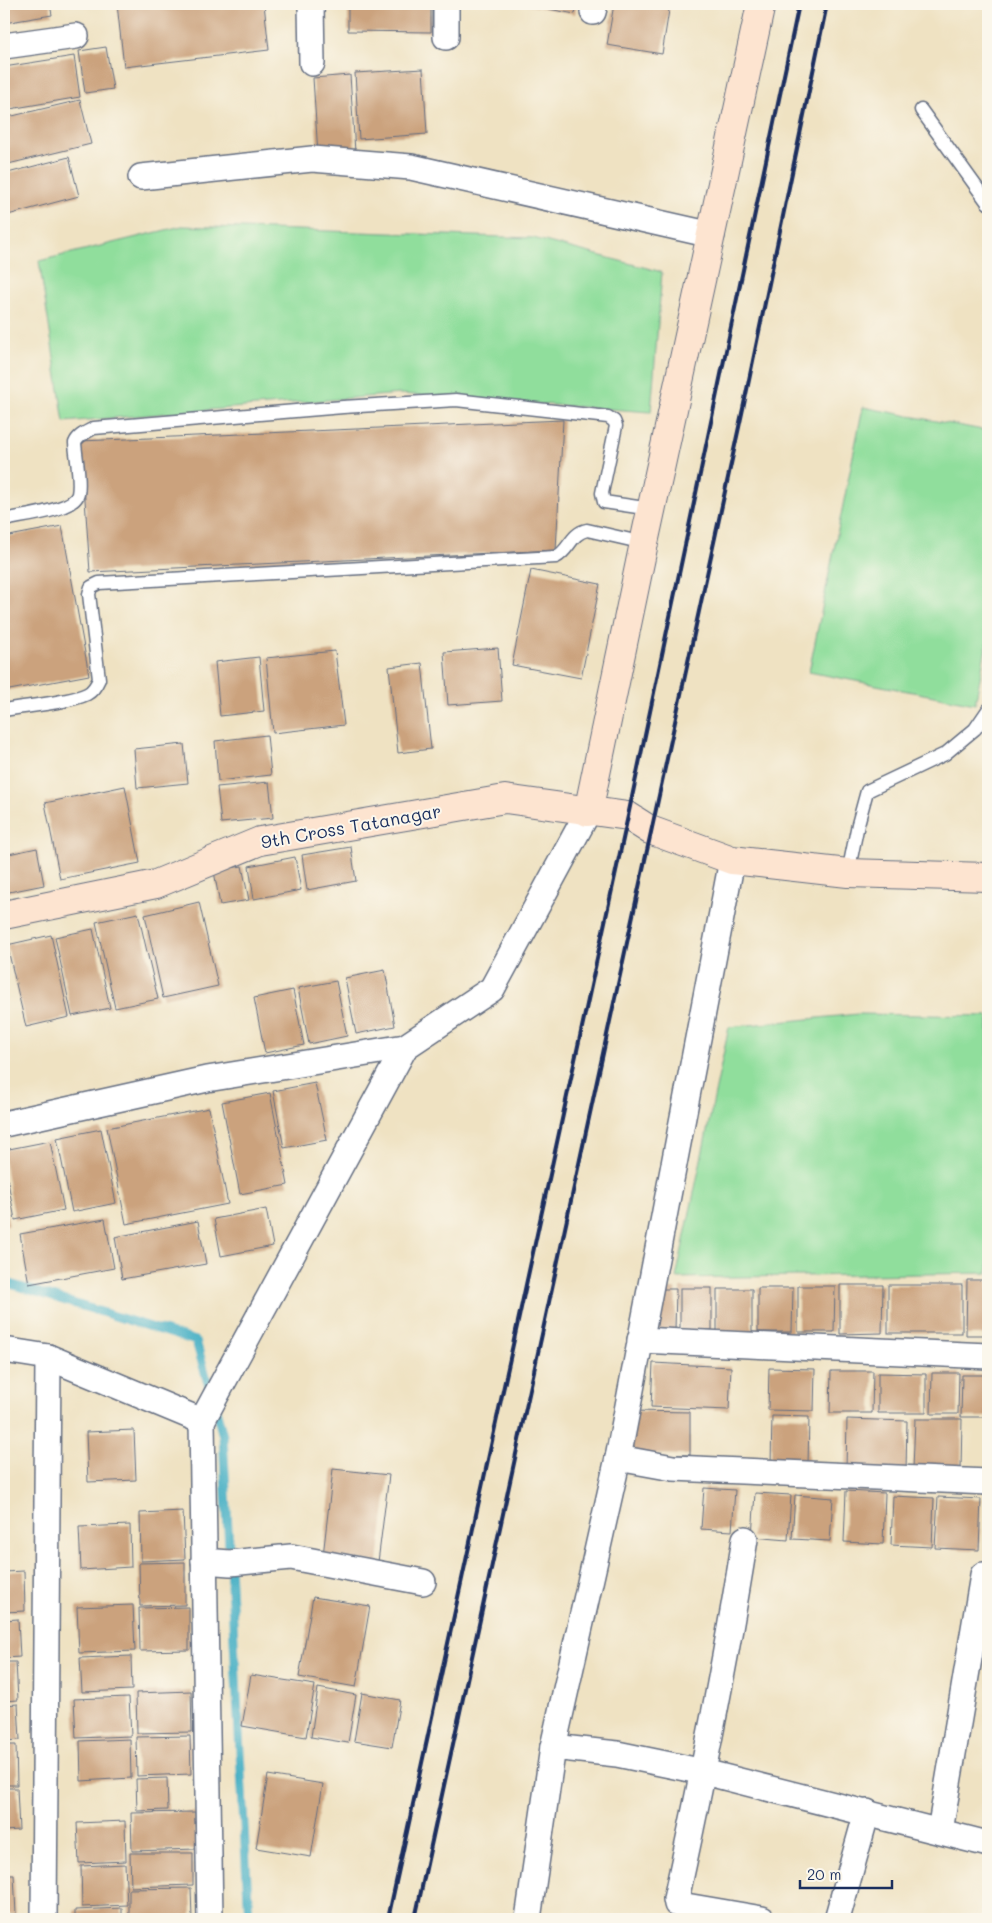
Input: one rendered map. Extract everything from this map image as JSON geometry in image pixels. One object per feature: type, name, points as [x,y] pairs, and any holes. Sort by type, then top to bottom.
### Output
[{"type":"street","points":[[311,4],[312,63]]},
{"type":"street","points":[[446,4],[446,37]]},
{"type":"street","points":[[4,1124],[207,1079],[405,1047],[492,989],[588,812],[651,509],[761,4]]},
{"type":"street","points":[[4,46],[76,36]]},
{"type":"street","points":[[141,177],[312,159],[411,167],[712,235]]},
{"type":"street","name":"9th Cross Tatanagar","points":[[4,915],[156,884],[260,841],[505,799],[588,812],[628,816],[650,830],[732,860],[848,873],[988,877]]},
{"type":"street","points":[[528,1919],[553,1747],[618,1458],[732,860]]},
{"type":"street","points":[[210,1919],[203,1419],[405,1047]]},
{"type":"street","points":[[640,1340],[988,1356]]},
{"type":"street","points":[[4,1350],[48,1357],[203,1419]]},
{"type":"street","points":[[44,1919],[48,1357]]},
{"type":"street","points":[[618,1458],[673,1468],[988,1482]]},
{"type":"street","points":[[745,1539],[729,1639],[704,1772],[676,1904],[762,1919]]},
{"type":"street","points":[[204,1561],[230,1564],[291,1557],[423,1582]]},
{"type":"street","points":[[940,1831],[983,1576]]},
{"type":"street","points":[[553,1747],[616,1754],[704,1772],[988,1844]]},
{"type":"street","points":[[837,1919],[866,1812]]},
{"type":"lane","points":[[920,110],[988,203]]},
{"type":"lane","points":[[4,520],[71,504],[78,492],[75,443],[82,434],[94,428],[343,407],[456,400],[608,417],[614,421],[616,426],[602,494],[603,500],[604,502],[651,509]]},
{"type":"lane","points":[[4,710],[72,699],[87,694],[95,688],[99,679],[89,594],[91,587],[99,583],[556,557],[562,554],[568,542],[582,530],[644,543]]},
{"type":"lane","points":[[848,873],[867,792],[945,754],[975,730],[988,710]]},
{"type":"green space","points":[[182,226],[533,238],[662,272],[651,412],[400,394],[64,422],[39,261]]},
{"type":"green space","points":[[863,407],[988,431],[988,637],[975,704],[809,672]]},
{"type":"green space","points":[[858,1014],[988,1016],[988,1273],[676,1278],[729,1027]]},
{"type":"building","points":[[4,4],[50,4],[52,15],[4,23]]},
{"type":"building","points":[[117,4],[264,4],[269,50],[124,67]]},
{"type":"building","points":[[348,4],[431,4],[431,32],[348,31]]},
{"type":"building","points":[[522,4],[577,4],[575,14]]},
{"type":"building","points":[[614,4],[670,4],[662,54],[607,45]]},
{"type":"building","points":[[106,47],[113,89],[85,93],[79,51]]},
{"type":"building","points":[[74,56],[80,97],[4,110],[4,67]]},
{"type":"building","points":[[423,69],[427,134],[359,139],[355,73]]},
{"type":"building","points":[[350,75],[355,152],[318,154],[313,78]]},
{"type":"building","points":[[80,100],[91,144],[4,165],[4,118]]},
{"type":"building","points":[[69,157],[79,196],[4,216],[4,174]]},
{"type":"building","points":[[563,420],[556,550],[90,572],[81,441]]},
{"type":"building","points":[[62,526],[89,675],[4,691],[4,537]]},
{"type":"building","points":[[531,570],[600,584],[581,678],[512,665]]},
{"type":"building","points":[[498,648],[502,701],[448,705],[444,652]]},
{"type":"building","points":[[335,651],[344,725],[273,733],[266,658]]},
{"type":"building","points":[[259,657],[264,711],[220,716],[215,662]]},
{"type":"building","points":[[422,663],[431,749],[398,753],[389,667]]},
{"type":"building","points":[[267,735],[271,775],[218,781],[215,741]]},
{"type":"building","points":[[184,744],[188,783],[137,788],[134,749]]},
{"type":"building","points":[[269,782],[273,818],[221,823],[217,787]]},
{"type":"building","points":[[125,786],[140,863],[60,879],[45,803]]},
{"type":"building","points":[[351,847],[356,881],[307,890],[302,855]]},
{"type":"building","points":[[37,848],[44,885],[4,893],[4,855]]},
{"type":"building","points":[[295,857],[301,890],[254,899],[249,866]]},
{"type":"building","points":[[242,866],[249,900],[220,905],[214,871]]},
{"type":"building","points":[[199,902],[218,986],[163,998],[145,915]]},
{"type":"building","points":[[138,913],[158,999],[115,1008],[96,922]]},
{"type":"building","points":[[93,929],[110,1008],[72,1016],[55,937]]},
{"type":"building","points":[[51,935],[69,1017],[26,1027],[7,945]]},
{"type":"building","points":[[385,970],[395,1026],[356,1034],[345,978]]},
{"type":"building","points":[[336,981],[347,1036],[309,1044],[298,988]]},
{"type":"building","points":[[293,990],[304,1045],[265,1053],[254,998]]},
{"type":"building","points":[[315,1083],[327,1140],[284,1148],[273,1091]]},
{"type":"building","points":[[270,1093],[288,1185],[240,1194],[222,1102]]},
{"type":"building","points":[[209,1108],[228,1204],[126,1224],[107,1128]]},
{"type":"building","points":[[101,1129],[116,1203],[72,1212],[57,1138]]},
{"type":"building","points":[[50,1141],[64,1210],[15,1220],[4,1160],[4,1150]]},
{"type":"building","points":[[4,1204],[9,1225],[4,1226]]},
{"type":"building","points":[[266,1209],[273,1246],[221,1256],[214,1219]]},
{"type":"building","points":[[105,1219],[114,1268],[29,1284],[20,1234]]},
{"type":"building","points":[[198,1221],[206,1264],[122,1279],[115,1237]]},
{"type":"building","points":[[967,1280],[988,1280],[988,1335],[966,1335]]},
{"type":"building","points":[[840,1285],[883,1285],[882,1333],[840,1334]]},
{"type":"building","points":[[888,1285],[962,1285],[962,1333],[888,1333]]},
{"type":"building","points":[[798,1286],[835,1286],[834,1332],[798,1332]]},
{"type":"building","points":[[680,1288],[712,1288],[712,1330],[680,1330]]},
{"type":"building","points":[[758,1288],[793,1288],[792,1332],[758,1332]]},
{"type":"building","points":[[654,1289],[676,1289],[675,1330],[654,1330]]},
{"type":"building","points":[[717,1289],[752,1289],[752,1332],[717,1331]]},
{"type":"building","points":[[653,1363],[731,1367],[729,1410],[651,1407]]},
{"type":"building","points":[[769,1368],[815,1369],[814,1411],[768,1410]]},
{"type":"building","points":[[831,1371],[873,1371],[872,1413],[830,1413]]},
{"type":"building","points":[[878,1373],[926,1374],[926,1413],[878,1413]]},
{"type":"building","points":[[932,1373],[959,1373],[958,1414],[931,1414]]},
{"type":"building","points":[[962,1375],[988,1375],[987,1417],[961,1417]]},
{"type":"building","points":[[632,1411],[690,1412],[690,1455],[632,1454]]},
{"type":"building","points":[[772,1416],[809,1417],[808,1465],[771,1464]]},
{"type":"building","points":[[847,1419],[907,1421],[906,1470],[846,1469]]},
{"type":"building","points":[[915,1419],[962,1419],[961,1470],[913,1469]]},
{"type":"building","points":[[134,1430],[136,1480],[88,1482],[86,1432]]},
{"type":"building","points":[[333,1469],[389,1475],[378,1562],[323,1556]]},
{"type":"building","points":[[704,1488],[735,1490],[732,1531],[701,1529]]},
{"type":"building","points":[[846,1491],[885,1493],[883,1544],[844,1542]]},
{"type":"building","points":[[755,1493],[791,1495],[788,1540],[752,1537]]},
{"type":"building","points":[[795,1495],[833,1498],[830,1541],[792,1539]]},
{"type":"building","points":[[893,1496],[934,1498],[932,1547],[891,1545]]},
{"type":"building","points":[[938,1497],[981,1499],[979,1550],[935,1548]]},
{"type":"building","points":[[183,1511],[185,1559],[141,1561],[140,1513]]},
{"type":"building","points":[[130,1525],[131,1567],[81,1570],[79,1527]]},
{"type":"building","points":[[185,1562],[185,1605],[140,1606],[139,1563]]},
{"type":"building","points":[[24,1571],[25,1611],[4,1612],[4,1572]]},
{"type":"building","points":[[313,1597],[370,1606],[356,1687],[299,1677]]},
{"type":"building","points":[[133,1605],[135,1651],[79,1653],[77,1607]]},
{"type":"building","points":[[189,1607],[189,1650],[140,1651],[139,1608]]},
{"type":"building","points":[[18,1619],[20,1657],[4,1658],[4,1620]]},
{"type":"building","points":[[131,1656],[132,1690],[82,1692],[80,1658]]},
{"type":"building","points":[[4,1662],[16,1662],[18,1700],[4,1701]]},
{"type":"building","points":[[251,1675],[315,1685],[306,1737],[242,1726]]},
{"type":"building","points":[[318,1688],[356,1695],[348,1743],[311,1737]]},
{"type":"building","points":[[191,1691],[192,1732],[137,1733],[136,1693]]},
{"type":"building","points":[[362,1693],[400,1700],[392,1747],[354,1741]]},
{"type":"building","points":[[129,1697],[131,1736],[76,1738],[74,1699]]},
{"type":"building","points":[[18,1704],[20,1740],[4,1741],[4,1705]]},
{"type":"building","points":[[190,1736],[191,1774],[137,1776],[136,1737]]},
{"type":"building","points":[[130,1739],[131,1778],[81,1781],[80,1741]]},
{"type":"building","points":[[4,1745],[16,1745],[17,1785],[4,1785]]},
{"type":"building","points":[[268,1775],[323,1784],[311,1857],[256,1848]]},
{"type":"building","points":[[167,1778],[168,1810],[137,1811],[136,1779]]},
{"type":"building","points":[[4,1788],[17,1788],[19,1830],[4,1831]]},
{"type":"building","points":[[195,1812],[196,1849],[132,1851],[131,1813]]},
{"type":"building","points":[[125,1821],[126,1861],[79,1863],[77,1823]]},
{"type":"building","points":[[130,1853],[193,1853],[193,1885],[131,1887]]},
{"type":"building","points":[[125,1864],[127,1905],[82,1907],[81,1866]]},
{"type":"building","points":[[4,1875],[14,1875],[16,1914],[4,1915]]},
{"type":"building","points":[[191,1888],[192,1919],[129,1919],[129,1889]]},
{"type":"building","points":[[122,1908],[122,1919],[75,1919],[75,1910]]},
{"type":"waterway","points":[[4,1282],[196,1341],[211,1394]]},
{"type":"waterway","points":[[215,1406],[223,1436],[249,1919]]},
{"type":"railway","points":[[388,1919],[628,816],[799,4]]},
{"type":"railway","points":[[415,1919],[744,404],[827,4]]}]
